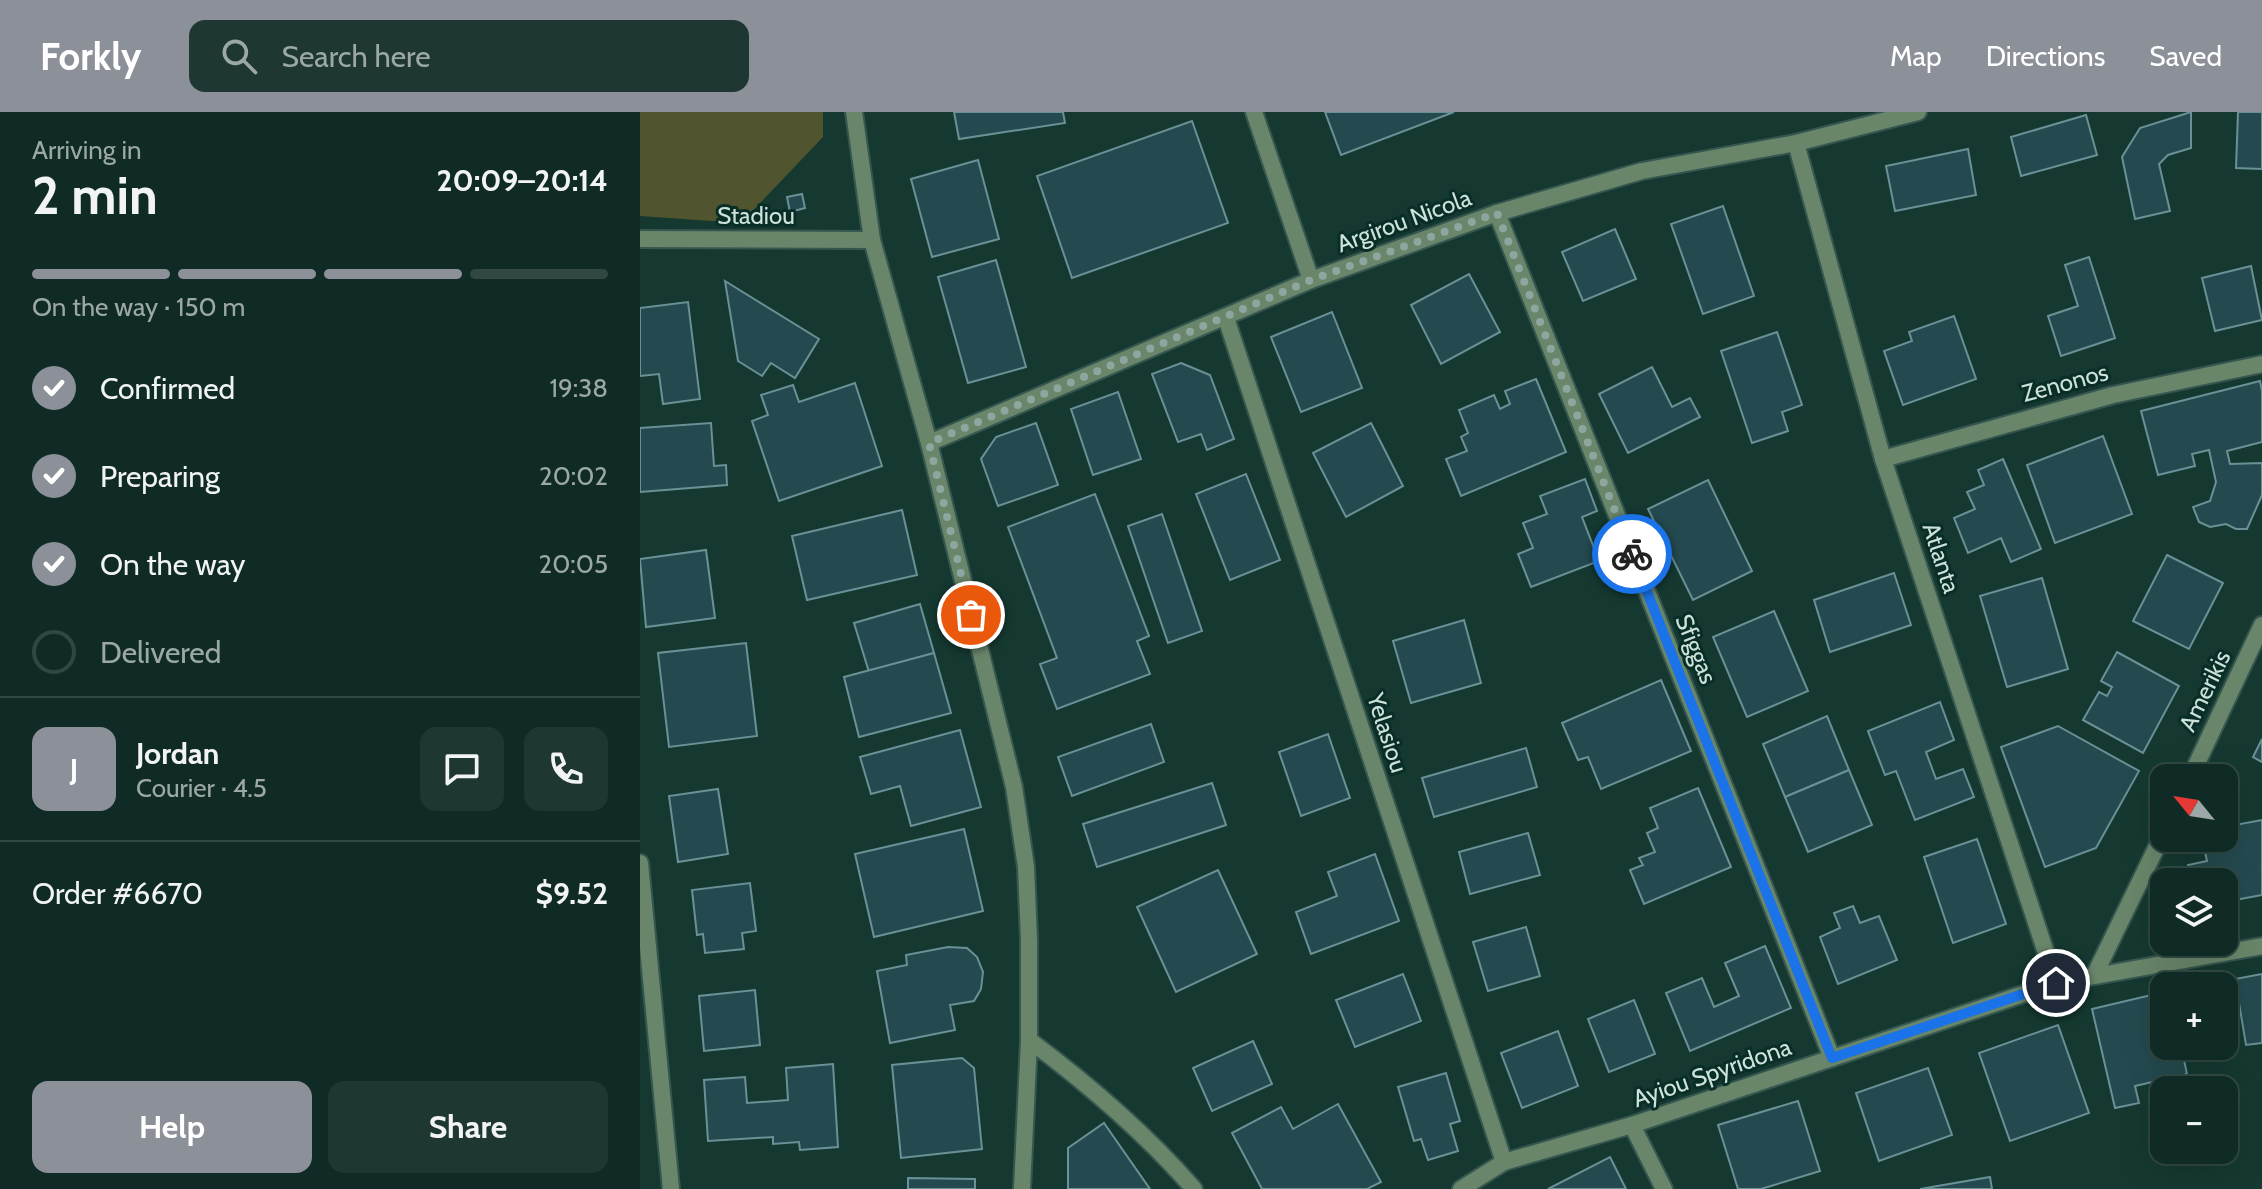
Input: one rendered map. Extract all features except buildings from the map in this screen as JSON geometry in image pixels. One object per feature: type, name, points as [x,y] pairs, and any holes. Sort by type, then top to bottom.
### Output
[{"type":"street","points":[[854,112],[872,240],[929,443],[1014,787],[1026,867],[1029,1040],[1022,1189]]},
{"type":"street","points":[[1254,112],[1311,280]]},
{"type":"street","name":"Argirou Nicola","points":[[929,443],[1311,280],[1497,213],[1642,171],[1796,143],[1918,112]]},
{"type":"street","name":"Atlanta","points":[[1796,143],[1883,459],[2056,983]]},
{"type":"street","name":"Sfiggas","points":[[1497,213],[1832,1058]]},
{"type":"street","name":"Stadiou","points":[[640,239],[872,240]]},
{"type":"street","name":"Yelasiou","points":[[1226,318],[1504,1162]]},
{"type":"street","name":"Zenonos","points":[[1883,459],[2113,395],[2262,364]]},
{"type":"street","name":"Amerikis","points":[[2198,764],[2255,659],[2262,625]]},
{"type":"street","points":[[2094,976],[2154,852]]},
{"type":"street","points":[[640,863],[671,1189]]},
{"type":"street","name":"Ayiou Spyridona","points":[[1461,1189],[1504,1162],[1632,1125],[2056,983],[2262,946]]},
{"type":"street","points":[[1029,1040],[1071,1072],[1194,1189]]},
{"type":"street","points":[[1632,1125],[1664,1189]]},
{"type":"green space","points":[[640,112],[823,112],[823,137],[741,223],[640,216]]},
{"type":"way so far","points":[[971,615],[929,443],[1311,280],[1497,213],[1632,554]]},
{"type":"route","points":[[1632,554],[1832,1058],[2056,983]]}]
